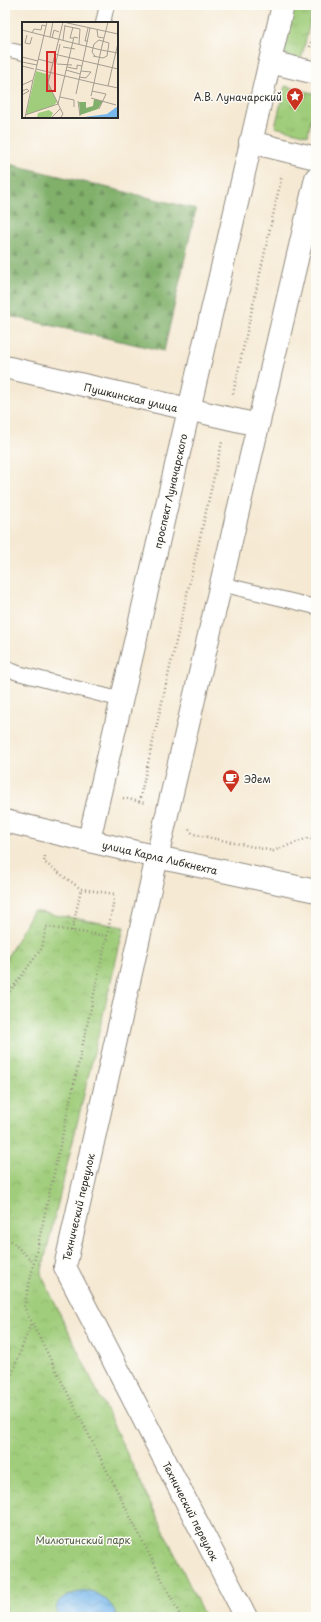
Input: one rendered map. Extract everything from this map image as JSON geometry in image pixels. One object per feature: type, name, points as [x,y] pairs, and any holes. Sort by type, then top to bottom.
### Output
[{"type":"street","name":"проспект Луначарского","points":[[88,840],[122,700],[250,142],[283,5]]},
{"type":"street","points":[[270,62],[316,74]]},
{"type":"street","points":[[250,142],[316,158]]},
{"type":"street","points":[[157,856],[316,178]]},
{"type":"street","name":"Пушкинская улица","points":[[5,367],[258,425]]},
{"type":"street","name":"улица Карла Либкнехта","points":[[5,821],[316,891]]},
{"type":"street","name":"Технический переулок","points":[[157,856],[65,1267],[246,1617]]},
{"type":"lane","points":[[103,22],[107,5]]},
{"type":"lane","points":[[5,49],[22,53]]},
{"type":"lane","points":[[221,584],[316,607]]},
{"type":"lane","points":[[5,668],[18,673],[122,700]]},
{"type":"path","points":[[139,802],[288,151]]},
{"type":"path","points":[[169,808],[187,811],[186,824],[193,834],[273,851],[308,838],[316,840]]},
{"type":"path","points":[[72,931],[81,889],[115,894],[107,936]]},
{"type":"path","points":[[5,998],[42,948],[46,927]]},
{"type":"path","points":[[5,1235],[34,1263]]},
{"type":"path","points":[[5,1393],[32,1323]]},
{"type":"green space","points":[[293,5],[314,5],[301,60],[281,54]]},
{"type":"green space","points":[[285,86],[316,94],[308,135],[275,127]]},
{"type":"green space","points":[[5,163],[196,209],[164,351],[5,315]]},
{"type":"green space","name":"Милютинский парк","points":[[33,911],[124,927],[41,1274],[205,1617],[5,1617],[5,961]]},
{"type":"water","points":[[90,1591],[107,1601],[113,1608],[117,1617],[59,1617],[57,1604],[61,1600],[72,1594]]},
{"type":"place","name":"А.В. Луначарский","points":[[295,111]]},
{"type":"place","name":"Эдем","points":[[231,793]]}]
